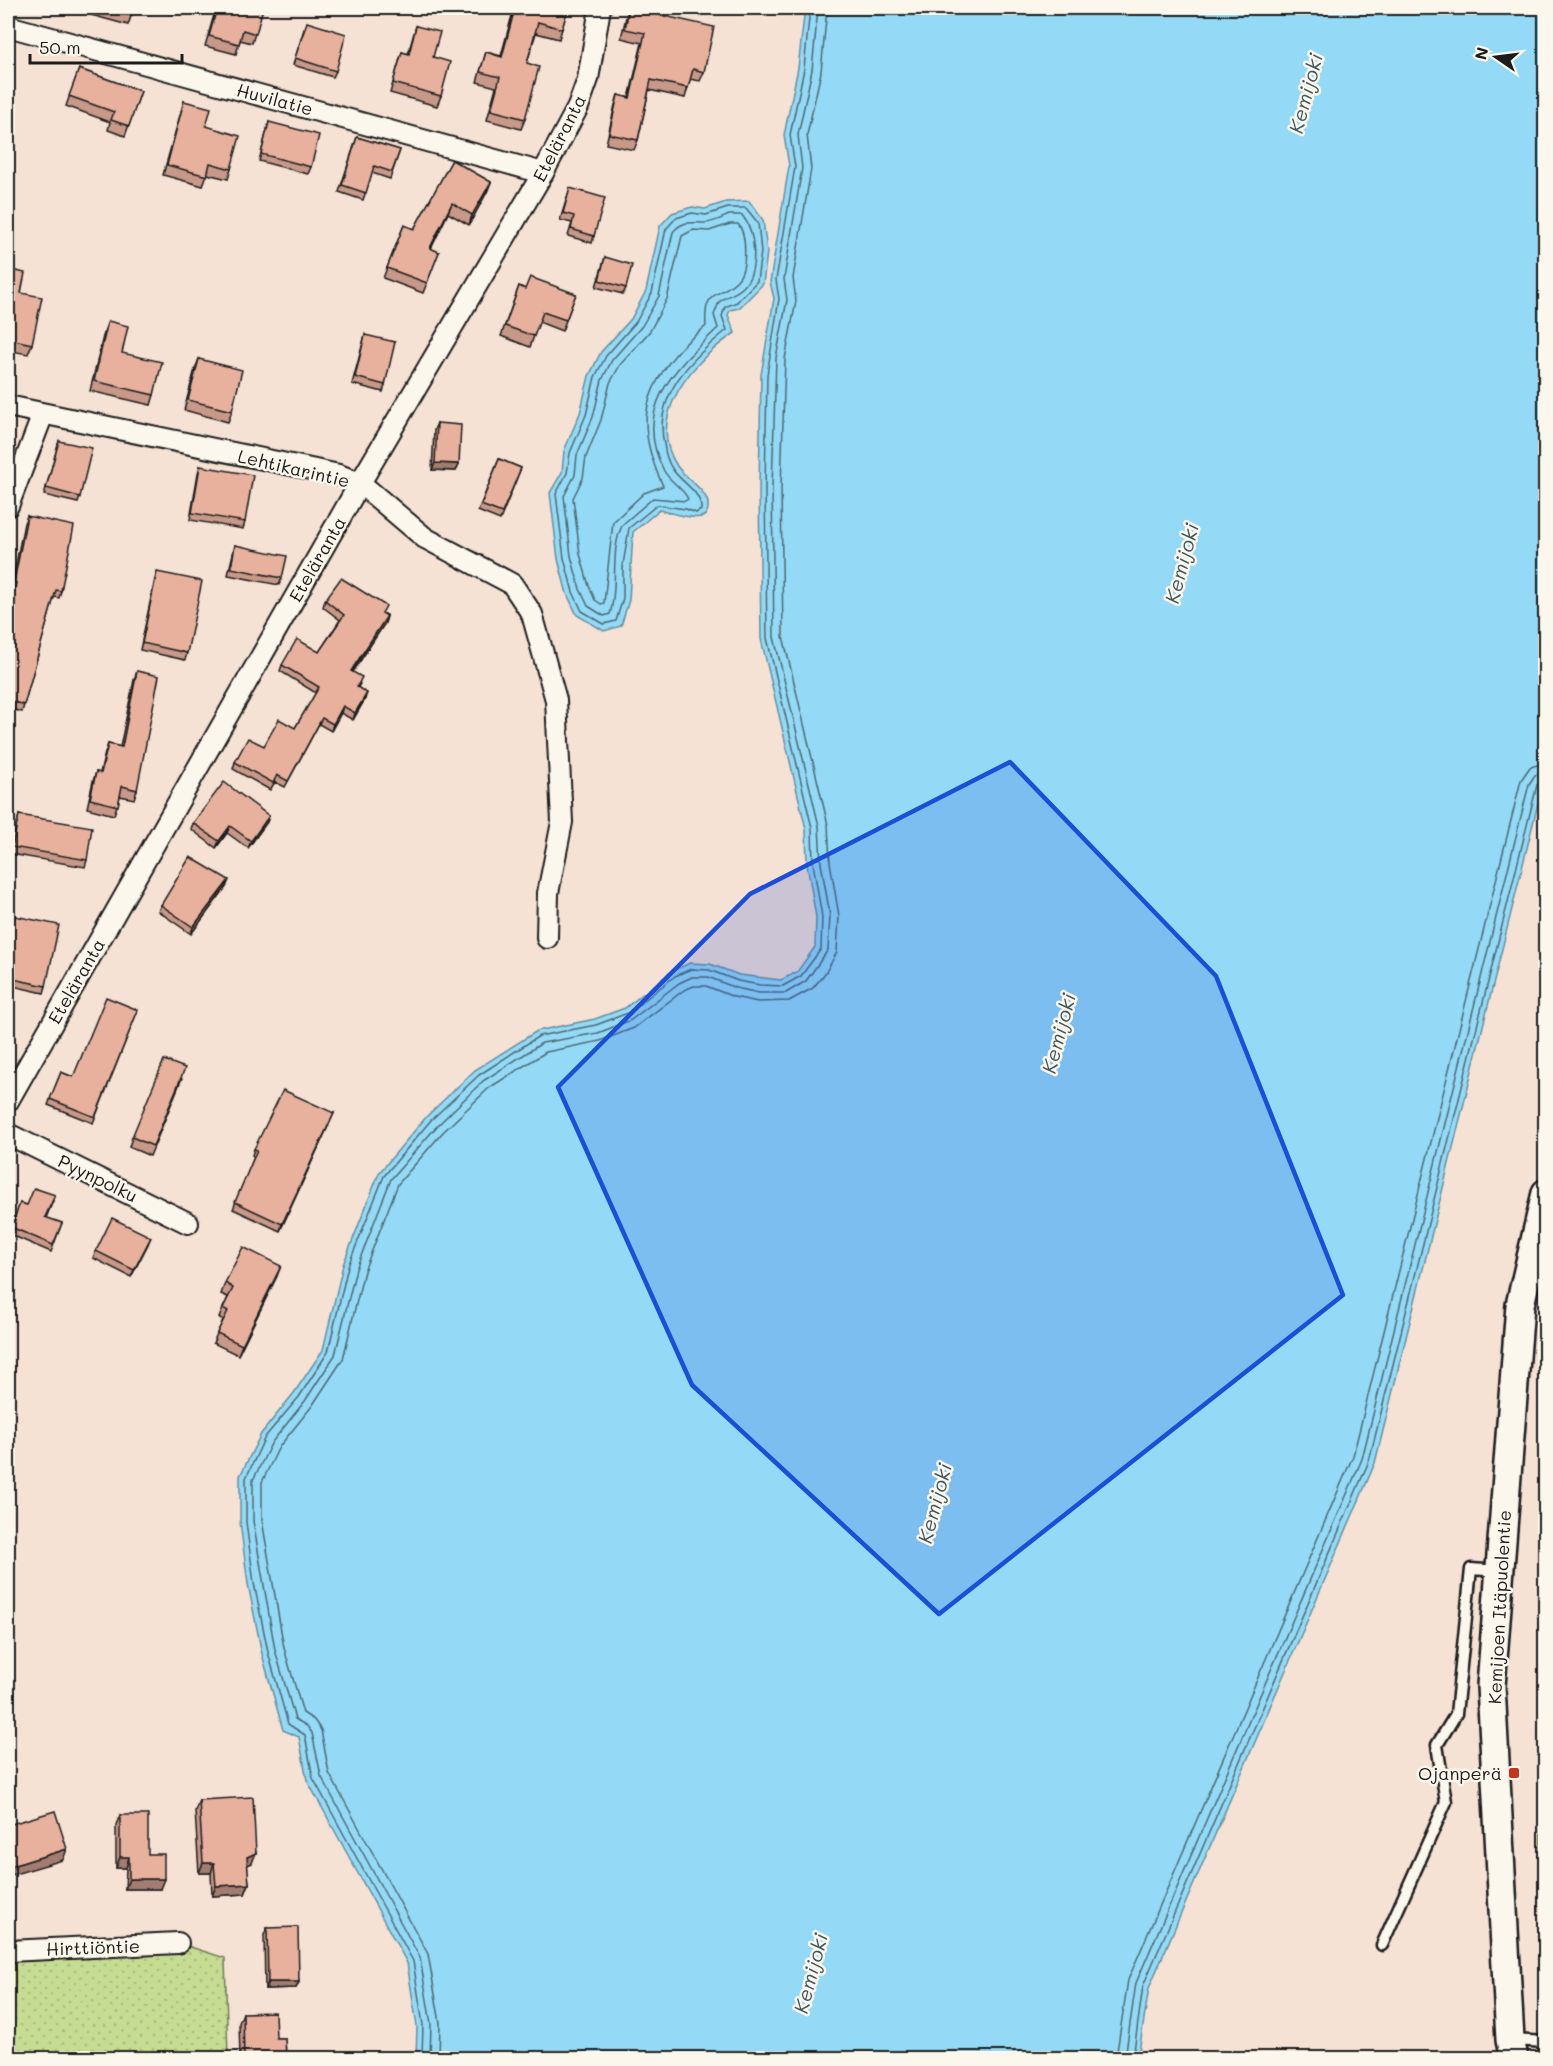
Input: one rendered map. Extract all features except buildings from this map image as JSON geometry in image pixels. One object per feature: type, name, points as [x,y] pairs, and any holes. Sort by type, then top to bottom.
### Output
[{"type":"main road","name":"Kemijoen Itäpuolentie","points":[[1512,2049],[1491,1686],[1520,1305],[1545,1193]]},
{"type":"street","name":"Eteläranta","points":[[8,1101],[360,483],[543,172],[578,107],[588,79],[600,8]]},
{"type":"street","name":"Huvilatie","points":[[8,26],[543,172]]},
{"type":"street","name":"Lehtikarintie","points":[[8,406],[339,475],[360,483],[425,538],[512,584],[532,614],[556,700],[562,822],[548,893],[547,938]]},
{"type":"street","points":[[8,506],[44,414]]},
{"type":"street","name":"Pyynpolku","points":[[8,1134],[188,1223]]},
{"type":"street","name":"Hirttiöntie","points":[[8,1951],[178,1944]]},
{"type":"lane","points":[[1382,1945],[1446,1802],[1437,1745],[1456,1713],[1471,1569],[1500,1571]]},
{"type":"lane","points":[[1512,2049],[1545,2042]]},
{"type":"highlighted area","points":[[1010,762],[1216,976],[1343,1295],[939,1614],[692,1385],[558,1087],[750,894]]},
{"type":"green space","points":[[1545,1640],[1545,1932],[1540,1863]]},
{"type":"green space","points":[[178,1943],[225,1958],[228,2058],[8,2058],[8,1955]]},
{"type":"water","name":"Kemijoki","points":[[805,8],[1545,8],[1545,775],[1375,1463],[1149,1988],[1138,2058],[416,2058],[417,2026],[407,1963],[307,1780],[299,1737],[283,1730],[262,1654],[248,1584],[240,1522],[240,1476],[261,1434],[294,1393],[323,1350],[343,1265],[379,1173],[427,1116],[475,1070],[537,1031],[595,1019],[625,1008],[672,971],[690,963],[710,964],[739,975],[781,980],[797,972],[815,947],[816,917],[807,864],[806,829],[761,639],[759,488],[761,375],[774,298],[770,282],[789,166],[784,135],[798,68]]},
{"type":"water","points":[[749,201],[763,220],[767,252],[763,284],[739,308],[730,310],[728,315],[735,333],[704,358],[690,373],[670,408],[667,427],[668,447],[677,466],[704,494],[708,507],[706,514],[692,517],[659,510],[633,532],[629,600],[621,626],[604,631],[577,615],[567,594],[558,559],[550,493],[562,472],[564,451],[580,413],[589,376],[601,352],[631,319],[646,291],[660,226],[672,213],[692,207],[705,209],[726,202]]},
{"type":"place","name":"Ojanperä","points":[[1514,1773]]}]
